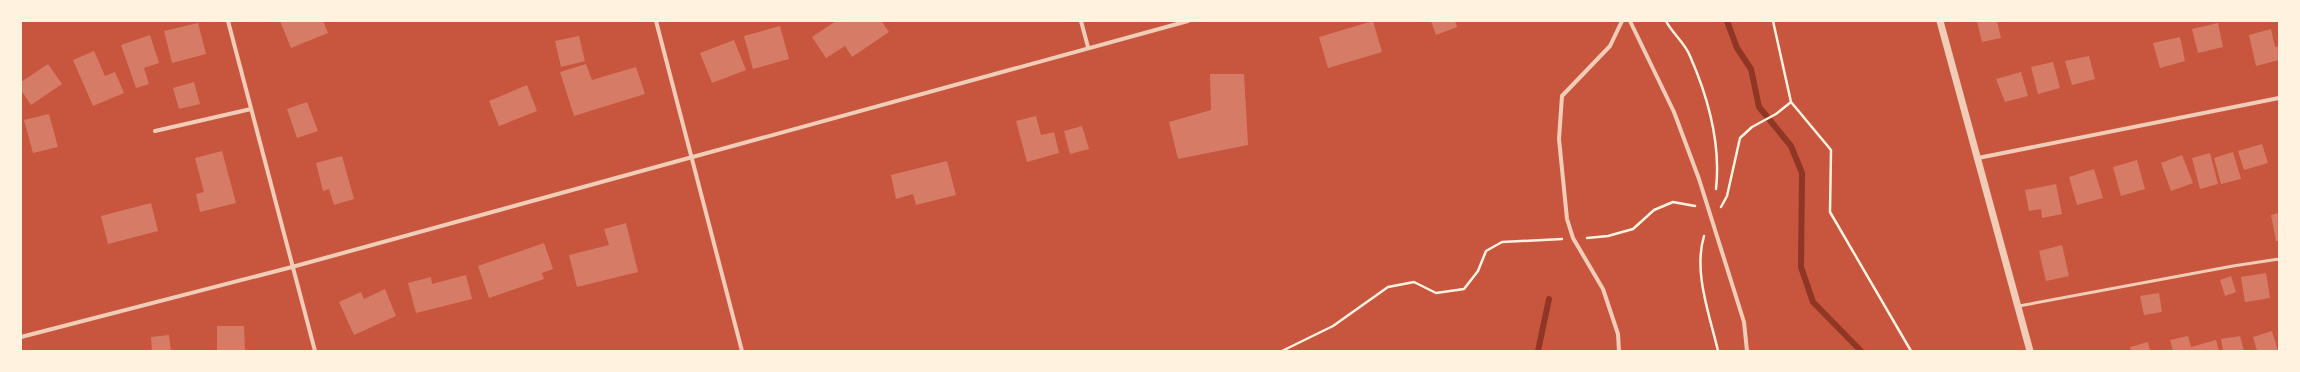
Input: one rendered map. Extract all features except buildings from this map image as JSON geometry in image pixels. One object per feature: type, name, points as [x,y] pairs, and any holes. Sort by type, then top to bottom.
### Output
[{"type":"street","points":[[228,21],[315,351]]},
{"type":"street","points":[[656,21],[742,351]]},
{"type":"street","points":[[1081,21],[1088,47]]},
{"type":"street","points":[[21,337],[292,267],[1088,47],[1188,21]]},
{"type":"street","points":[[1619,351],[1618,334],[1603,289],[1573,238],[1568,220],[1559,139],[1562,96],[1610,46],[1622,21]]},
{"type":"street","points":[[1630,21],[1674,112],[1712,218],[1744,322],[1748,351]]},
{"type":"street","points":[[1940,21],[2030,351]]},
{"type":"street","points":[[1978,158],[2279,98]]},
{"type":"street","points":[[155,131],[250,109]]},
{"type":"lane","points":[[2018,306],[2233,266],[2279,259]]},
{"type":"path","points":[[1773,21],[1791,102],[1831,150],[1830,212],[1911,351]]},
{"type":"path","points":[[1282,351],[1334,326],[1388,287],[1414,282],[1436,293],[1464,289],[1478,271],[1486,251],[1502,242],[1608,236],[1633,230],[1654,210],[1673,202],[1694,205],[1712,218],[1727,196],[1740,138],[1752,127],[1776,114],[1791,102]]},
{"type":"waterway","points":[[1727,21],[1737,48],[1751,69],[1759,107],[1791,146],[1802,173],[1801,267],[1813,302],[1861,351]]},
{"type":"waterway","points":[[1538,351],[1549,299]]}]
